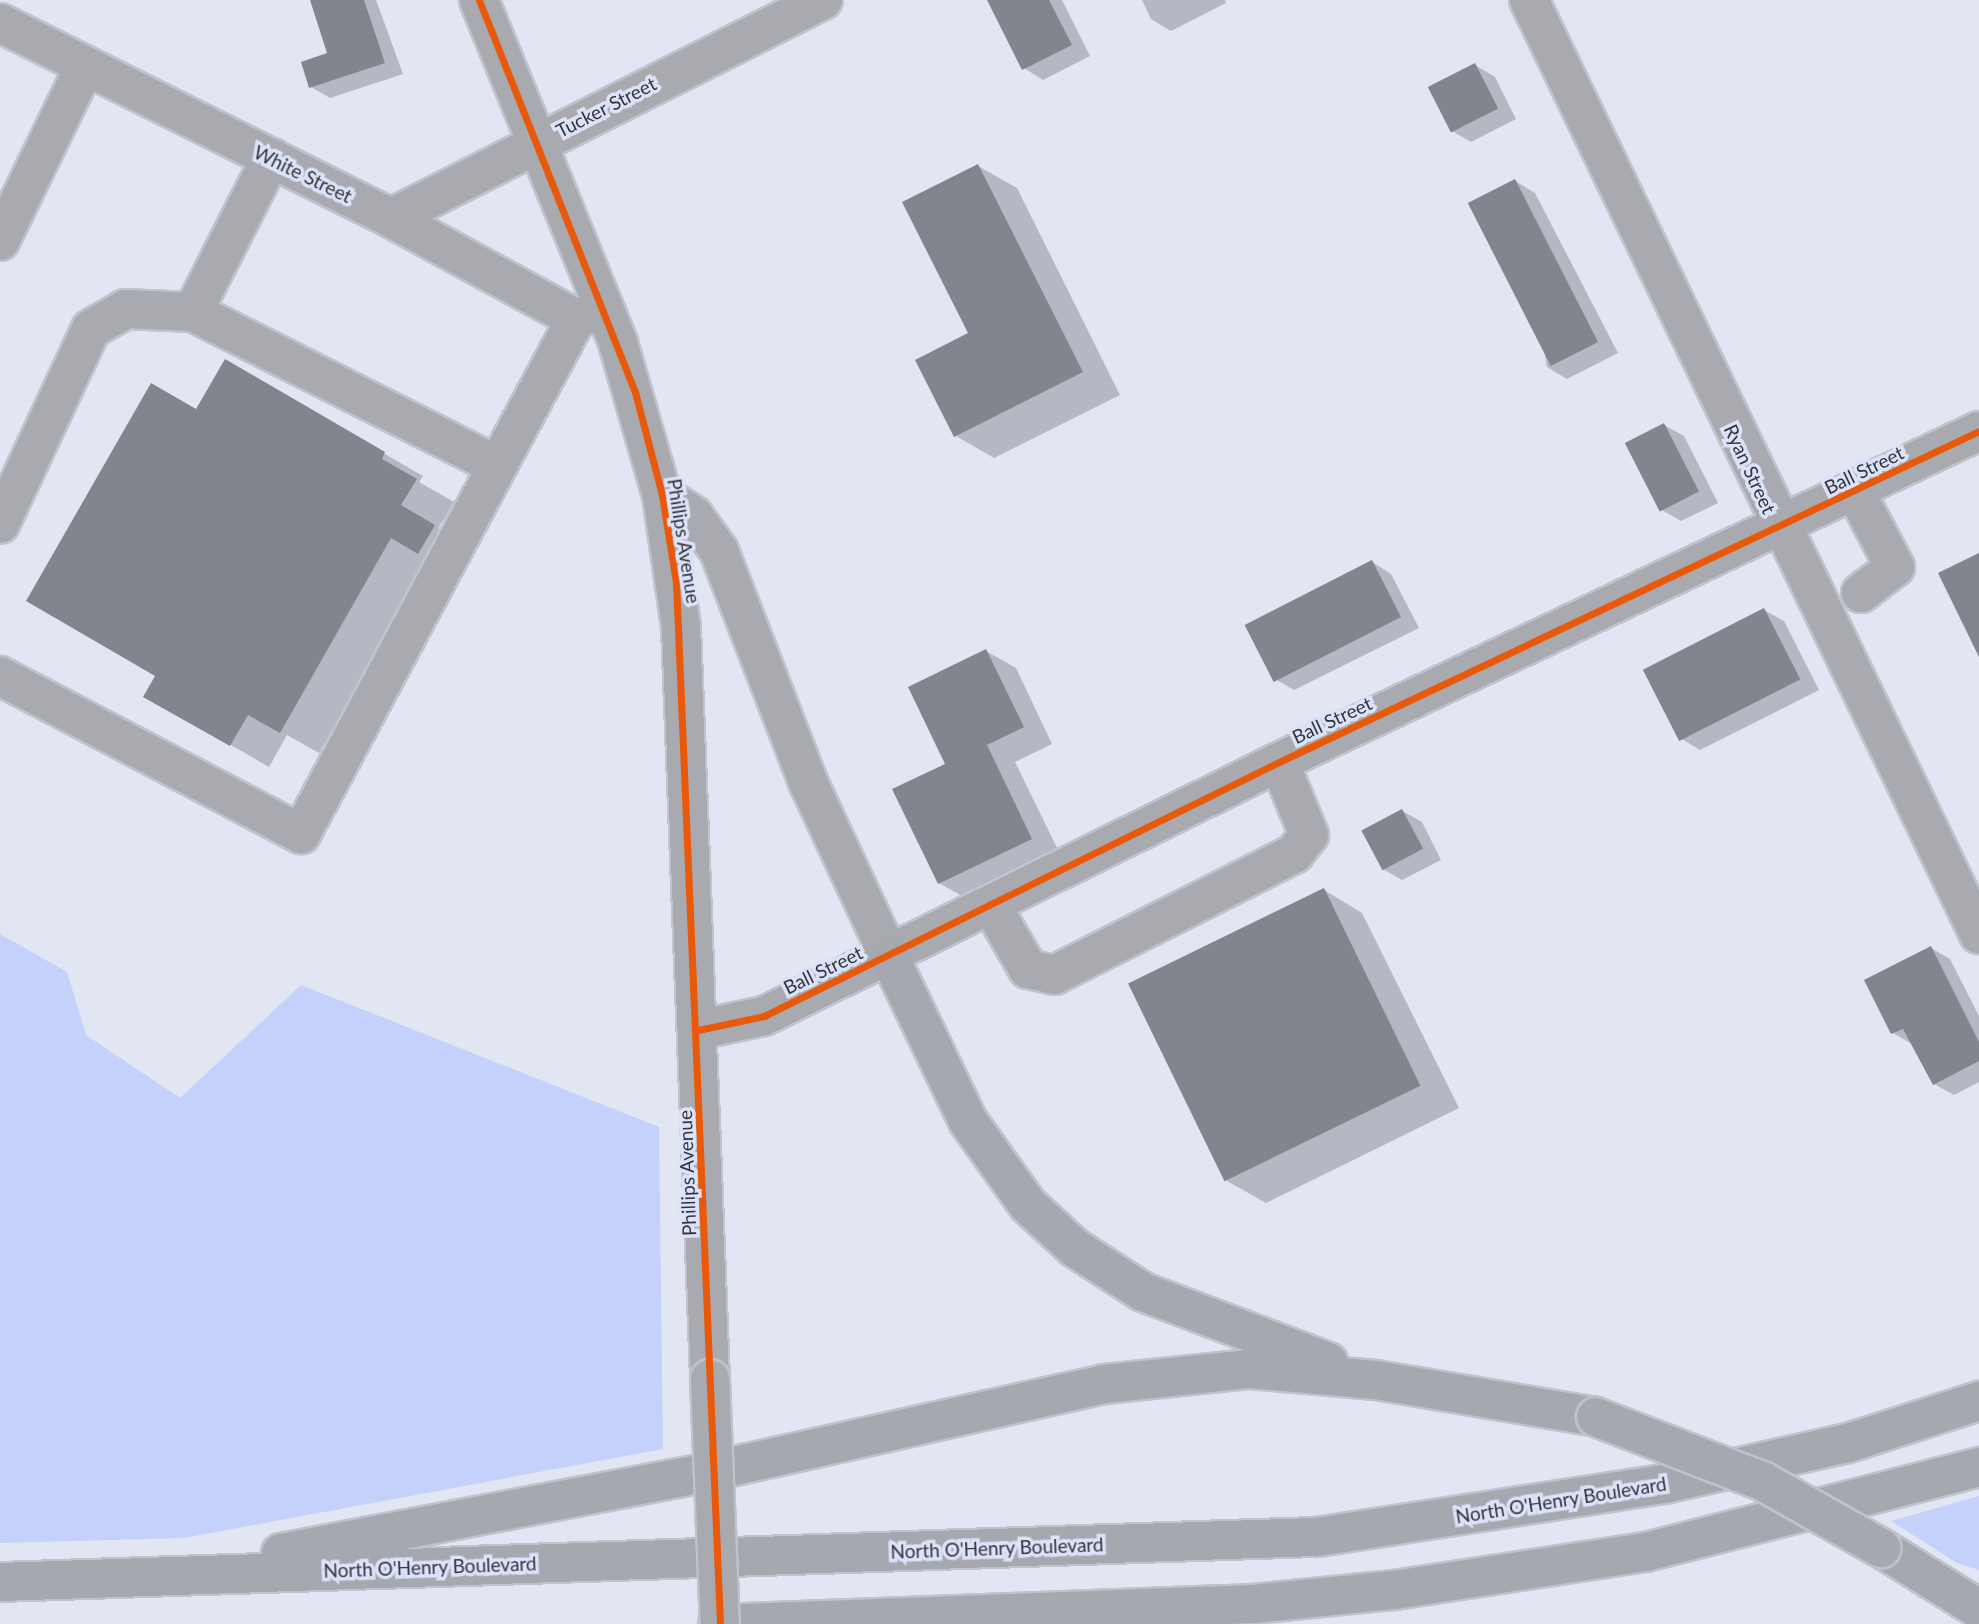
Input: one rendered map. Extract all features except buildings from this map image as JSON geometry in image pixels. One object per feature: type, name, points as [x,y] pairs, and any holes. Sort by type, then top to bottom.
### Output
[{"type":"highway","points":[[888,956],[993,1161],[1075,1248],[1143,1292],[1376,1380]]},
{"type":"highway","points":[[159,1576],[703,1473],[1104,1384],[1250,1369],[1376,1380],[1596,1417],[1762,1482],[1881,1548],[1979,1609]]},
{"type":"highway","name":"North O'Henry Boulevard","points":[[0,1582],[1317,1537],[1664,1484],[1848,1443],[1979,1401]]},
{"type":"highway","points":[[719,1624],[1253,1604],[1394,1590],[1646,1552],[1979,1467]]},
{"type":"street","name":"Phillips Avenue","points":[[479,0],[534,144],[589,314],[635,392],[662,495],[681,627],[719,1624]]},
{"type":"street","name":"Tucker Street","points":[[391,218],[823,0]]},
{"type":"street","name":"Ryan Street","points":[[1529,0],[1779,529],[1979,934]]},
{"type":"street","name":"White Street","points":[[0,23],[84,68],[589,314]]},
{"type":"street","points":[[0,241],[84,68]]},
{"type":"street","points":[[193,312],[271,158]]},
{"type":"street","points":[[0,524],[91,329],[125,309],[193,312],[496,465]]},
{"type":"street","points":[[0,676],[301,834],[496,465],[589,314]]},
{"type":"street","name":"Ball Street","points":[[698,1030],[732,1028],[764,1016],[1279,762],[1779,529],[1979,431]]},
{"type":"street","points":[[1855,491],[1895,567],[1861,593]]},
{"type":"street","name":"Phillips Avenue","points":[[662,495],[694,516],[719,551],[807,782],[888,956]]},
{"type":"street","points":[[990,905],[1028,969],[1054,975],[1086,960],[1294,854],[1309,835],[1279,762]]},
{"type":"shaded area","points":[[0,934],[67,972],[86,1035],[180,1098],[301,985],[659,1127],[663,1449],[184,1538],[0,1543]]},
{"type":"shaded area","points":[[1979,1496],[1979,1570],[1957,1563],[1891,1521]]},
{"type":"cycle path","points":[[479,0],[635,392],[662,495],[676,582],[720,1624]]},
{"type":"cycle path","points":[[698,1030],[764,1016],[1279,762],[1979,431]]}]
